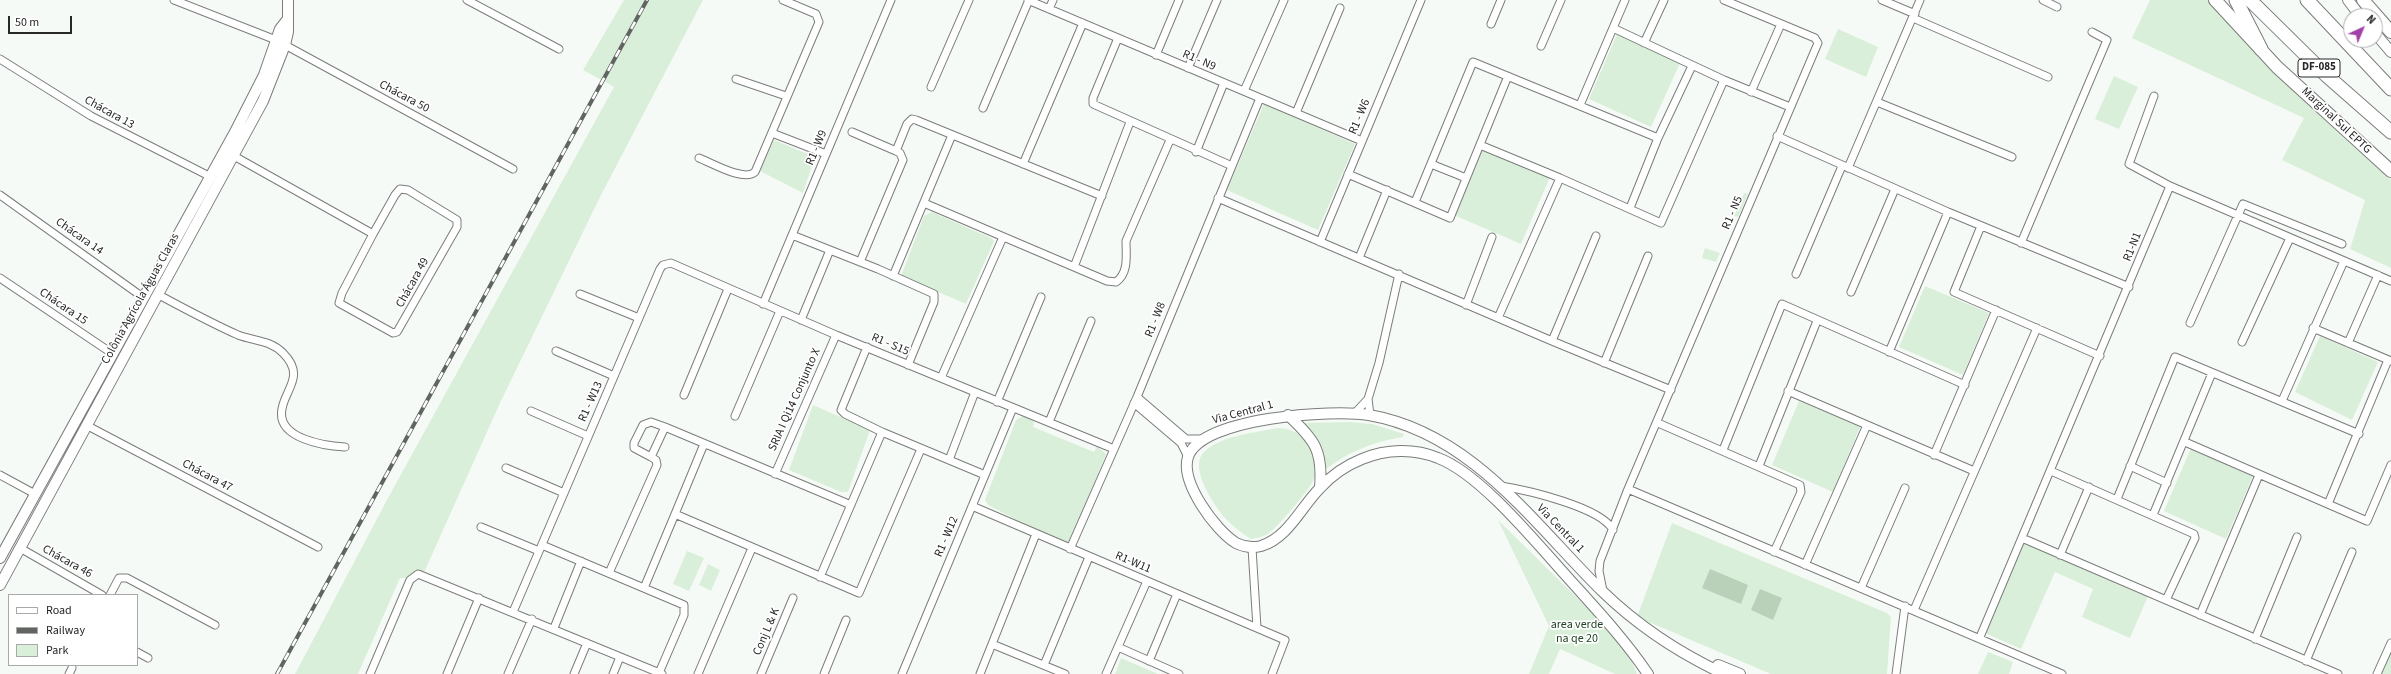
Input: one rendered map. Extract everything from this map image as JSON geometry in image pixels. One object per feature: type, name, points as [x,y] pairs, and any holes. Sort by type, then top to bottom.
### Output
[{"type":"highway","points":[[2236,0],[2261,50]]},
{"type":"highway","name":"DF-085","points":[[2250,0],[2326,75],[2391,132]]},
{"type":"highway","name":"DF-085","points":[[2307,0],[2391,89]]},
{"type":"main road","name":"Colônia Agrícola Águas Claras","points":[[0,585],[86,425],[145,321],[263,101],[287,20],[288,0]]},
{"type":"main road","name":"Marginal Sul EPTG","points":[[2216,0],[2261,50],[2391,171]]},
{"type":"main road","points":[[2363,0],[2391,32]]},
{"type":"main road","points":[[2383,42],[2391,52]]},
{"type":"main road","name":"Colônia Agrícola Águas Claras","points":[[0,558],[211,177],[280,43]]},
{"type":"main road","points":[[144,298],[152,306]]},
{"type":"main road","points":[[134,316],[145,321]]},
{"type":"main road","name":"Via Central 1","points":[[1188,457],[1203,439],[1217,433],[1288,415],[1332,412],[1370,415],[1405,426],[1440,442],[1466,457],[1500,486],[1603,591],[1636,621],[1668,644],[1691,658],[1724,674]]},
{"type":"main road","points":[[1288,415],[1317,446],[1321,464],[1320,488]]},
{"type":"main road","points":[[1188,457],[1189,480],[1199,500],[1225,534],[1238,545],[1252,548],[1275,539],[1320,488],[1345,468],[1361,459],[1386,453],[1411,451],[1426,454],[1454,465],[1480,485],[1531,537],[1629,646],[1648,674]]},
{"type":"main road","points":[[1668,644],[1740,674]]},
{"type":"street","name":"Chácara 50","points":[[174,0],[280,43],[513,169]]},
{"type":"street","points":[[467,0],[559,49]]},
{"type":"street","points":[[699,158],[743,176],[752,175],[772,133],[819,19],[816,14],[783,0]]},
{"type":"street","name":"R1 - W9","points":[[763,304],[891,0]]},
{"type":"street","points":[[931,88],[969,0]]},
{"type":"street","points":[[983,108],[1029,0]]},
{"type":"street","name":"R1 - N9","points":[[1029,0],[1362,141]]},
{"type":"street","points":[[1049,9],[1053,0]]},
{"type":"street","points":[[1156,54],[1179,0]]},
{"type":"street","points":[[1188,68],[1217,0]]},
{"type":"street","points":[[1244,91],[1284,0]]},
{"type":"street","name":"R1 - W6","points":[[1320,242],[1421,0]]},
{"type":"street","points":[[1491,24],[1501,0]]},
{"type":"street","points":[[1541,46],[1561,0]]},
{"type":"street","points":[[1580,105],[1625,0]]},
{"type":"street","points":[[1644,43],[1664,0]]},
{"type":"street","name":"R1 - N5","points":[[1603,591],[1600,567],[1628,489],[1658,423],[1818,41],[1724,0]]},
{"type":"street","points":[[1882,0],[2048,77]]},
{"type":"street","points":[[1796,274],[1845,167],[1877,102],[1920,0]]},
{"type":"street","points":[[2043,0],[2057,7]]},
{"type":"street","points":[[1296,113],[1340,8]]},
{"type":"street","points":[[1023,164],[1083,23]]},
{"type":"street","points":[[1751,92],[1782,24]]},
{"type":"street","points":[[1613,28],[1692,66],[1751,92],[1790,107]]},
{"type":"street","points":[[2021,243],[2107,40],[2092,32]]},
{"type":"street","points":[[1118,38],[1092,101],[1094,106],[1196,152],[1232,166]]},
{"type":"street","name":"Chácara 13","points":[[0,59],[91,116],[211,177]]},
{"type":"street","points":[[1415,202],[1473,62],[1658,138]]},
{"type":"street","points":[[1630,208],[1658,138],[1692,66]]},
{"type":"street","points":[[1348,174],[1450,218],[1508,76]]},
{"type":"street","points":[[736,79],[786,96]]},
{"type":"street","points":[[1480,145],[1630,208],[1661,223],[1724,80]]},
{"type":"street","points":[[1196,152],[1224,83]]},
{"type":"street","points":[[2154,96],[2129,164],[2170,186],[2391,281]]},
{"type":"street","name":"R1 - W8","points":[[1070,549],[1135,400],[1260,98]]},
{"type":"street","points":[[1877,102],[2012,157]]},
{"type":"street","points":[[896,151],[907,124],[912,119],[1102,196]]},
{"type":"street","points":[[1074,267],[1130,122]]},
{"type":"street","points":[[852,132],[896,151],[902,156],[903,163],[860,262]]},
{"type":"street","points":[[772,133],[826,154]]},
{"type":"street","points":[[893,276],[952,135]]},
{"type":"street","points":[[1777,136],[1948,212],[2129,287]]},
{"type":"street","points":[[924,203],[1108,281],[1118,281],[1128,258],[1126,241],[1170,140]]},
{"type":"street","points":[[234,156],[374,234]]},
{"type":"street","points":[[1430,164],[1466,178]]},
{"type":"street","points":[[1498,318],[1560,178]]},
{"type":"street","name":"R1-N1","points":[[1980,637],[2100,356],[2170,186]]},
{"type":"street","points":[[1851,292],[1894,188]]},
{"type":"street","name":"Chácara 49","points":[[400,190],[408,190],[457,220],[457,227],[397,332],[393,333],[339,303],[340,297],[374,234],[395,195],[400,190]]},
{"type":"street","points":[[1359,258],[1387,190]]},
{"type":"street","name":"Chácara 14","points":[[0,195],[144,298]]},
{"type":"street","points":[[1218,198],[1399,274],[1552,341],[1671,390]]},
{"type":"street","points":[[2190,323],[2242,206],[2246,203],[2342,244]]},
{"type":"street","points":[[1889,352],[1948,212]]},
{"type":"street","points":[[1982,226],[1953,290],[1955,293],[2100,356]]},
{"type":"street","points":[[792,235],[930,292],[935,298],[908,364]]},
{"type":"street","points":[[1552,341],[1596,236]]},
{"type":"street","points":[[941,378],[1003,237]]},
{"type":"street","points":[[1466,304],[1492,237]]},
{"type":"street","points":[[2242,342],[2290,238]]},
{"type":"street","points":[[801,320],[830,250]]},
{"type":"street","points":[[1604,363],[1648,256]]},
{"type":"street","points":[[2282,401],[2313,328],[2344,261]]},
{"type":"street","name":"R1 - S15","points":[[660,269],[664,265],[671,263],[836,335],[1114,449]]},
{"type":"street","name":"R1 - W13","points":[[513,612],[660,269]]},
{"type":"street","points":[[1370,415],[1368,399],[1379,363],[1399,274]]},
{"type":"street","points":[[2348,343],[2378,275]]},
{"type":"street","name":"Chácara 15","points":[[0,278],[113,354]]},
{"type":"street","points":[[684,395],[728,289]]},
{"type":"street","points":[[580,294],[639,318]]},
{"type":"street","points":[[159,295],[236,334],[258,339],[281,351],[290,364],[293,381],[281,410],[284,422],[295,433],[310,442],[327,446],[345,447]]},
{"type":"street","points":[[997,402],[1041,297]]},
{"type":"street","points":[[1723,450],[1782,304],[1817,321],[1965,385]]},
{"type":"street","points":[[1934,455],[1996,310]]},
{"type":"street","points":[[735,416],[780,311]]},
{"type":"street","points":[[1049,422],[1091,321]]},
{"type":"street","points":[[1758,466],[1817,321]]},
{"type":"street","points":[[1914,610],[2037,328]]},
{"type":"street","points":[[2313,328],[2390,360],[2328,504]]},
{"type":"street","name":"SRIA I Qi14 Conjunto X","points":[[775,474],[836,335]]},
{"type":"street","points":[[867,348],[841,410],[845,414],[882,432],[985,476]]},
{"type":"street","points":[[556,352],[614,376]]},
{"type":"street","points":[[2117,499],[2175,357],[2359,434]]},
{"type":"street","points":[[2153,515],[2185,442],[2212,373]]},
{"type":"street","points":[[1788,391],[1974,472]]},
{"type":"street","points":[[949,460],[975,392]]},
{"type":"street","points":[[1354,414],[1368,399]]},
{"type":"street","points":[[1135,400],[1186,439],[1203,439]]},
{"type":"street","points":[[1135,400],[1181,443],[1188,457]]},
{"type":"street","name":"R1 - W12","points":[[902,674],[1014,408]]},
{"type":"street","points":[[531,412],[588,436]]},
{"type":"street","points":[[609,573],[657,465],[656,460],[652,457],[636,450],[634,443],[645,422],[651,422],[665,427],[851,505]]},
{"type":"street","points":[[1658,423],[1797,482],[1802,489],[1774,552]]},
{"type":"street","name":"Chácara 47","points":[[86,425],[318,547]]},
{"type":"street","points":[[1805,566],[1867,425]]},
{"type":"street","points":[[652,457],[665,427]]},
{"type":"street","points":[[820,577],[882,432]]},
{"type":"street","points":[[2185,442],[2367,521],[2391,465]]},
{"type":"street","points":[[644,588],[704,444]]},
{"type":"street","points":[[675,514],[859,593],[921,448]]},
{"type":"street","points":[[2130,466],[2167,483]]},
{"type":"street","points":[[506,468],[564,493]]},
{"type":"street","points":[[2051,471],[2194,534],[2195,538],[2166,600]]},
{"type":"street","points":[[0,474],[35,494]]},
{"type":"street","points":[[2200,615],[2259,475]]},
{"type":"street","points":[[1500,486],[1540,493],[1607,521],[1613,530]]},
{"type":"street","points":[[2060,555],[2089,487]]},
{"type":"street","points":[[1861,588],[1905,488]]},
{"type":"street","points":[[1628,489],[1805,566],[1980,637],[2062,674]]},
{"type":"street","name":"R1-W11","points":[[972,506],[1285,640],[1272,674]]},
{"type":"street","points":[[1607,521],[1619,517]]},
{"type":"street","points":[[370,674],[410,580],[414,575],[421,574],[661,673],[685,608],[682,603],[581,561],[540,548],[481,526]]},
{"type":"street","points":[[980,674],[1036,534]]},
{"type":"street","points":[[2255,638],[2297,537]]},
{"type":"street","points":[[2022,538],[2338,674]]},
{"type":"street","name":"Chácara 46","points":[[20,548],[100,594]]},
{"type":"street","points":[[698,674],[752,548]]},
{"type":"street","points":[[1252,548],[1257,628]]},
{"type":"street","points":[[2306,661],[2352,552]]},
{"type":"street","points":[[1044,665],[1089,557]]},
{"type":"street","points":[[554,628],[581,561]]},
{"type":"street","points":[[111,594],[119,578],[128,578],[215,625]]},
{"type":"street","points":[[1106,674],[1147,581]]},
{"type":"street","points":[[1149,661],[1177,594]]},
{"type":"street","points":[[447,674],[479,598]]},
{"type":"street","name":"Conj L & K","points":[[761,674],[793,598]]},
{"type":"street","points":[[1896,674],[1905,606]]},
{"type":"street","points":[[508,674],[532,619]]},
{"type":"street","points":[[824,674],[846,620]]},
{"type":"street","points":[[574,674],[587,643]]},
{"type":"street","points":[[2377,674],[2391,643]]},
{"type":"street","points":[[992,644],[1065,674]]},
{"type":"street","points":[[1118,647],[1179,674]]},
{"type":"street","points":[[138,653],[148,658]]},
{"type":"street","points":[[613,674],[620,657]]},
{"type":"green space","points":[[624,0],[703,0],[600,197],[500,403],[422,577],[400,578],[358,674],[295,674],[388,498],[614,87],[583,70]]},
{"type":"green space","points":[[2150,0],[2209,0],[2274,71],[2343,137],[2391,180],[2391,268],[2350,249],[2365,200],[2282,160],[2304,118],[2132,38]]},
{"type":"green space","points":[[1838,29],[1878,47],[1866,77],[1825,59]]},
{"type":"green space","points":[[1617,34],[1680,63],[1651,127],[1589,99]]},
{"type":"green space","points":[[2114,76],[2138,87],[2119,129],[2095,119]]},
{"type":"green space","points":[[1264,104],[1355,144],[1318,230],[1227,190]]},
{"type":"green space","points":[[774,140],[815,157],[803,193],[760,171]]},
{"type":"green space","points":[[1483,148],[1550,177],[1521,244],[1454,215]]},
{"type":"green space","points":[[1744,193],[1748,194],[1738,217],[1734,216]]},
{"type":"green space","points":[[932,212],[991,238],[994,241],[966,304],[901,276],[924,216]]},
{"type":"green space","points":[[1705,248],[1720,253],[1716,262],[1702,258]]},
{"type":"green space","points":[[1925,286],[1989,313],[1963,375],[1899,347]]},
{"type":"green space","points":[[2320,336],[2378,362],[2352,420],[2295,392]]},
{"type":"green space","points":[[1799,401],[1860,427],[1833,492],[1772,465]]},
{"type":"green space","points":[[813,405],[870,430],[848,492],[841,492],[789,470]]},
{"type":"green space","points":[[1023,416],[1034,421],[1033,427],[1094,452],[1097,446],[1106,454],[1070,543],[1042,533],[988,505],[985,500],[1016,420]]},
{"type":"green space","points":[[1350,422],[1372,424],[1404,434],[1403,437],[1362,448],[1353,452],[1326,469],[1325,455],[1320,443],[1309,428],[1303,423]]},
{"type":"green space","points":[[1277,428],[1287,429],[1304,438],[1314,453],[1316,471],[1310,486],[1277,526],[1266,535],[1251,539],[1230,523],[1210,498],[1201,478],[1199,469],[1200,460],[1203,453],[1210,447],[1228,438]]},
{"type":"green space","points":[[2191,448],[2253,476],[2226,539],[2164,511]]},
{"type":"green space","name":"area verde na qe 20","points":[[1498,520],[1624,644],[1637,674],[1615,674],[1560,649],[1549,674],[1529,674],[1549,626]]},
{"type":"green space","points":[[1672,523],[1887,613],[1891,617],[1887,674],[1771,674],[1637,617]]},
{"type":"green space","points":[[2024,542],[2148,596],[2130,638],[2082,617],[2093,589],[2055,572],[2021,649],[1985,633]]},
{"type":"green space","points":[[687,551],[704,558],[689,591],[673,584]]},
{"type":"green space","points":[[708,564],[720,570],[711,591],[699,585]]},
{"type":"green space","points":[[1988,652],[2013,662],[2009,674],[1978,674]]},
{"type":"green space","points":[[2391,654],[2391,674],[2382,674]]},
{"type":"green space","points":[[1121,658],[1158,674],[1115,674]]},
{"type":"shaded area","points":[[1710,569],[1748,585],[1741,604],[1702,588]]},
{"type":"shaded area","points":[[1760,589],[1782,598],[1773,620],[1751,610]]},
{"type":"railway","points":[[277,674],[647,0]]}]
